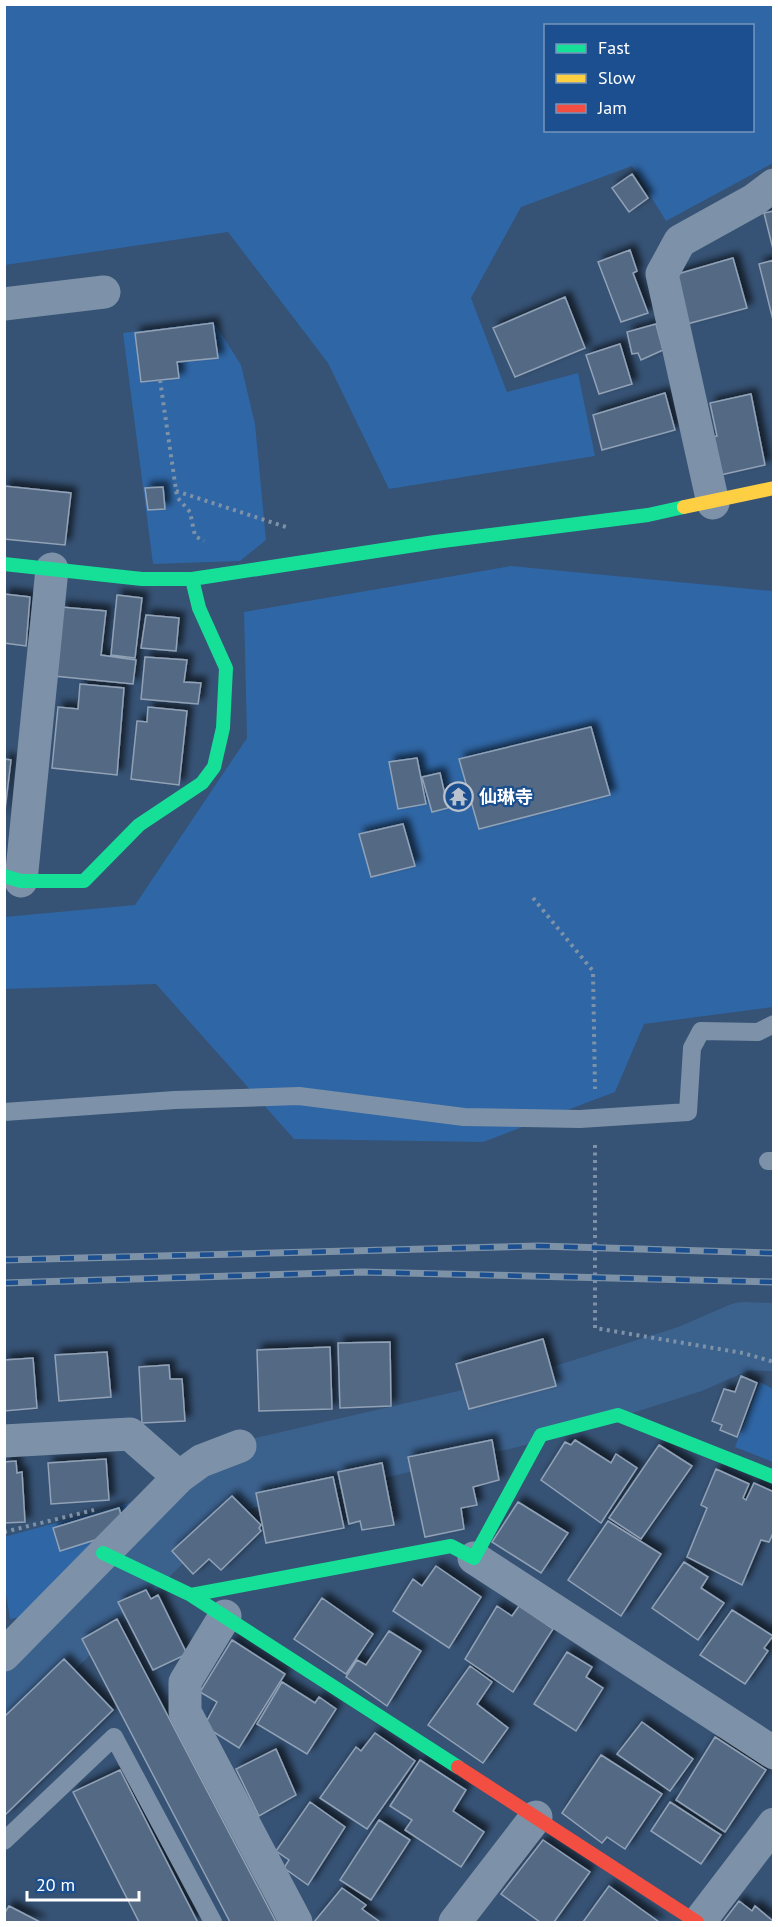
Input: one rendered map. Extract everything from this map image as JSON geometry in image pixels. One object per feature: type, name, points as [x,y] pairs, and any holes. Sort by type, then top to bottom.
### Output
[{"type":"street","points":[[713,503],[662,274],[680,241],[754,200],[774,185]]},
{"type":"street","points":[[4,304],[104,292]]},
{"type":"street","points":[[4,564],[142,579],[192,579],[435,542],[648,515],[713,503],[774,488]]},
{"type":"street","points":[[52,569],[13,879],[84,881],[139,825],[202,783],[214,767],[223,728],[226,668],[199,608],[192,579]]},
{"type":"street","points":[[474,1558],[541,1435],[618,1414],[774,1477]]},
{"type":"street","points":[[4,1441],[130,1434],[179,1477]]},
{"type":"street","points":[[7,1648],[110,1556],[179,1477],[201,1461],[240,1446]]},
{"type":"street","points":[[191,1594],[249,1586],[451,1546],[474,1558],[772,1747]]},
{"type":"street","points":[[110,1556],[191,1594],[698,1923],[774,1824]]},
{"type":"street","points":[[225,1616],[185,1682],[184,1712],[296,1923]]},
{"type":"street","points":[[456,1913],[536,1817]]},
{"type":"lane","points":[[4,1112],[176,1100],[299,1096],[464,1117],[580,1119],[688,1112],[692,1048],[701,1030],[758,1032],[774,1024]]},
{"type":"lane","points":[[4,1841],[114,1737],[213,1923]]},
{"type":"path","points":[[160,380],[177,497],[190,512],[195,536],[235,555],[237,572]]},
{"type":"path","points":[[176,491],[297,530]]},
{"type":"path","points":[[533,898],[593,971],[595,1090]]},
{"type":"path","points":[[595,1138],[595,1328],[743,1353],[774,1362]]},
{"type":"path","points":[[4,1532],[98,1509]]},
{"type":"shaded area","points":[[4,5],[773,5],[773,163],[666,221],[632,166],[521,207],[471,298],[507,392],[578,373],[595,456],[389,489],[328,363],[228,232],[5,265]]},
{"type":"shaded area","points":[[213,321],[241,365],[255,424],[266,540],[240,561],[153,564],[123,333]]},
{"type":"shaded area","points":[[511,566],[773,591],[773,1007],[644,1024],[615,1092],[483,1142],[294,1139],[156,984],[5,989],[4,917],[135,905],[247,738],[244,612]]},
{"type":"shaded area","points":[[760,1382],[773,1389],[773,1462],[735,1447]]},
{"type":"shaded area","points":[[140,1500],[26,1616],[10,1619],[4,1581],[4,1537]]},
{"type":"building","points":[[632,174],[648,198],[629,212],[612,188]]},
{"type":"building","points":[[774,211],[774,253],[764,213]]},
{"type":"building","points":[[630,250],[637,271],[633,273],[648,313],[621,322],[598,262]]},
{"type":"building","points":[[733,258],[747,308],[687,324],[674,275]]},
{"type":"building","points":[[774,260],[774,319],[773,320],[759,264]]},
{"type":"building","points":[[565,297],[585,348],[515,377],[493,328]]},
{"type":"building","points":[[213,323],[218,358],[177,362],[179,378],[141,382],[135,333]]},
{"type":"building","points":[[656,324],[663,350],[641,360],[638,353],[632,354],[627,332]]},
{"type":"building","points":[[620,344],[632,384],[599,394],[586,355]]},
{"type":"building","points":[[665,393],[675,430],[602,450],[593,415]]},
{"type":"building","points":[[751,394],[765,465],[716,476],[708,438],[717,436],[710,403]]},
{"type":"building","points":[[4,486],[71,493],[65,545],[4,539]]},
{"type":"building","points":[[163,487],[165,509],[148,510],[145,488]]},
{"type":"building","points":[[4,594],[30,597],[26,646],[4,643]]},
{"type":"building","points":[[117,595],[142,598],[135,658],[111,655]]},
{"type":"building","points":[[61,607],[106,611],[101,655],[136,660],[133,684],[54,676]]},
{"type":"building","points":[[146,615],[179,618],[176,651],[141,648]]},
{"type":"building","points":[[145,657],[187,660],[184,682],[201,683],[198,704],[141,699]]},
{"type":"building","points":[[80,684],[124,688],[117,775],[52,768],[58,707],[78,709]]},
{"type":"building","points":[[148,707],[187,711],[179,785],[131,779],[137,721],[147,722]]},
{"type":"building","points":[[591,727],[610,795],[479,829],[459,759]]},
{"type":"building","points":[[417,758],[426,804],[398,809],[389,762]]},
{"type":"building","points":[[4,759],[11,760],[4,818]]},
{"type":"building","points":[[440,773],[448,808],[432,812],[422,777]]},
{"type":"building","points":[[403,824],[415,866],[371,877],[359,834]]},
{"type":"building","points":[[543,1339],[556,1386],[469,1409],[456,1364]]},
{"type":"building","points":[[390,1342],[391,1406],[340,1408],[338,1343]]},
{"type":"building","points":[[330,1347],[332,1409],[259,1411],[257,1350]]},
{"type":"building","points":[[107,1352],[111,1397],[59,1401],[55,1355]]},
{"type":"building","points":[[33,1358],[37,1408],[4,1411],[4,1360]]},
{"type":"building","points":[[169,1365],[170,1379],[182,1379],[185,1421],[142,1423],[139,1367]]},
{"type":"building","points":[[741,1376],[757,1383],[737,1437],[720,1430],[722,1425],[712,1421],[724,1389],[735,1392]]},
{"type":"building","points":[[492,1440],[499,1480],[473,1487],[477,1505],[461,1508],[464,1529],[425,1537],[408,1457]]},
{"type":"building","points":[[575,1440],[611,1463],[616,1454],[637,1468],[601,1523],[541,1480],[565,1442],[571,1445]]},
{"type":"building","points":[[659,1445],[692,1466],[641,1539],[609,1518]]},
{"type":"building","points":[[106,1459],[109,1500],[51,1504],[48,1463]]},
{"type":"building","points":[[16,1461],[17,1473],[22,1472],[25,1522],[4,1523],[4,1462]]},
{"type":"building","points":[[382,1463],[394,1525],[362,1530],[360,1521],[349,1524],[338,1472]]},
{"type":"building","points":[[716,1469],[749,1484],[743,1498],[746,1500],[754,1483],[774,1492],[774,1531],[769,1542],[761,1540],[742,1585],[687,1557],[707,1508],[701,1505]]},
{"type":"building","points":[[333,1477],[344,1528],[266,1543],[256,1493]]},
{"type":"building","points":[[232,1496],[261,1525],[259,1528],[261,1531],[221,1570],[209,1559],[193,1574],[172,1551]]},
{"type":"building","points":[[518,1502],[568,1533],[541,1573],[492,1542]]},
{"type":"building","points":[[119,1508],[121,1515],[98,1539],[60,1551],[53,1528]]},
{"type":"building","points":[[608,1521],[661,1554],[621,1616],[568,1580]]},
{"type":"building","points":[[684,1562],[708,1577],[701,1588],[724,1603],[698,1640],[652,1608]]},
{"type":"building","points":[[436,1566],[481,1597],[449,1648],[393,1611],[413,1579],[422,1586]]},
{"type":"building","points":[[146,1590],[151,1599],[158,1595],[187,1654],[153,1670],[118,1602]]},
{"type":"building","points":[[322,1598],[373,1634],[346,1674],[294,1639]]},
{"type":"building","points":[[497,1606],[512,1616],[519,1606],[553,1629],[513,1692],[465,1659]]},
{"type":"building","points":[[732,1610],[773,1636],[764,1648],[768,1651],[745,1684],[700,1655]]},
{"type":"building","points":[[117,1619],[276,1922],[230,1922],[82,1639]]},
{"type":"building","points":[[389,1631],[421,1651],[387,1706],[346,1677],[357,1660],[366,1665]]},
{"type":"building","points":[[232,1640],[285,1674],[239,1748],[204,1726],[217,1702],[200,1692]]},
{"type":"building","points":[[567,1652],[592,1667],[586,1677],[603,1688],[576,1731],[534,1704]]},
{"type":"building","points":[[64,1659],[113,1710],[4,1816],[4,1717]]},
{"type":"building","points":[[470,1666],[492,1682],[477,1704],[508,1728],[483,1763],[428,1725]]},
{"type":"building","points":[[282,1682],[315,1703],[319,1697],[336,1709],[307,1754],[257,1724]]},
{"type":"building","points":[[642,1722],[693,1759],[670,1791],[617,1754]]},
{"type":"building","points":[[375,1733],[415,1761],[367,1829],[320,1798],[356,1747],[361,1751]]},
{"type":"building","points":[[715,1737],[766,1770],[725,1832],[676,1800]]},
{"type":"building","points":[[276,1749],[296,1795],[259,1816],[236,1769]]},
{"type":"building","points":[[601,1755],[662,1794],[625,1849],[607,1837],[602,1843],[562,1813]]},
{"type":"building","points":[[420,1760],[466,1790],[453,1811],[484,1832],[461,1867],[405,1830],[412,1820],[390,1806]]},
{"type":"building","points":[[120,1770],[197,1921],[139,1922],[73,1792]]},
{"type":"building","points":[[310,1802],[345,1827],[308,1885],[284,1868],[289,1860],[276,1851]]},
{"type":"building","points":[[670,1802],[721,1835],[701,1864],[651,1831]]},
{"type":"building","points":[[379,1820],[410,1840],[371,1900],[340,1880]]},
{"type":"building","points":[[543,1840],[590,1872],[554,1922],[540,1922],[501,1894]]},
{"type":"building","points":[[609,1886],[659,1922],[583,1922]]},
{"type":"building","points":[[342,1888],[366,1905],[362,1909],[380,1922],[314,1922]]},
{"type":"building","points":[[739,1901],[752,1911],[755,1906],[774,1922],[723,1922]]},
{"type":"building","points":[[9,1906],[40,1922],[4,1922],[4,1914]]},
{"type":"waterway","points":[[4,1692],[207,1492],[233,1478],[535,1408],[690,1359],[743,1336],[774,1337]]},
{"type":"railway","points":[[4,1260],[539,1246],[774,1253]]},
{"type":"railway","points":[[4,1283],[362,1272],[774,1282]]},
{"type":"traffic: fast","points":[[4,564],[142,579],[192,579],[435,542],[648,515],[684,507]]},
{"type":"traffic: fast","points":[[4,876],[21,881],[84,881],[139,825],[202,783],[214,767],[223,728],[226,668],[199,608],[192,579]]},
{"type":"traffic: fast","points":[[191,1595],[451,1546],[474,1558],[541,1435],[618,1415],[774,1477]]},
{"type":"traffic: fast","points":[[103,1553],[191,1595],[458,1767]]},
{"type":"traffic: slow","points":[[684,507],[774,488]]},
{"type":"traffic: jam","points":[[458,1767],[697,1922]]},
{"type":"place","name":"仙琳寺","points":[[458,796]]}]
